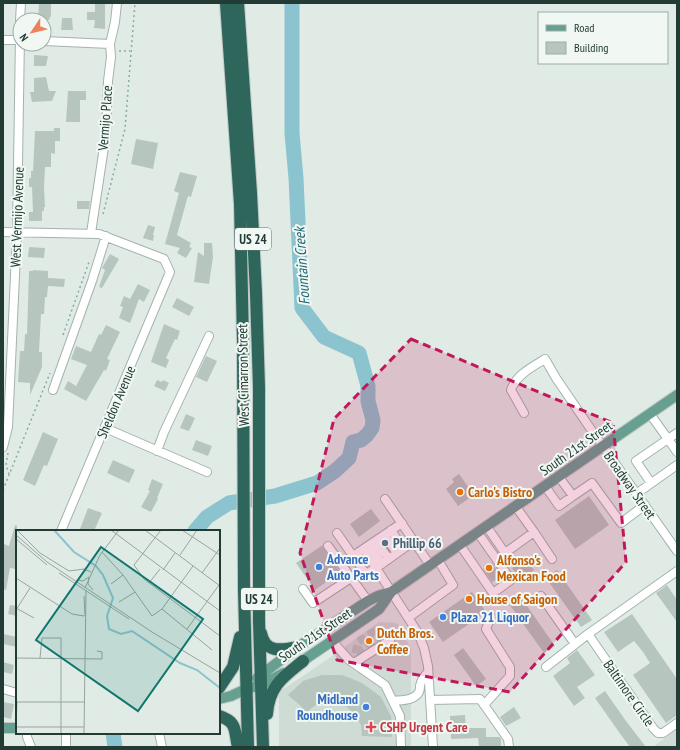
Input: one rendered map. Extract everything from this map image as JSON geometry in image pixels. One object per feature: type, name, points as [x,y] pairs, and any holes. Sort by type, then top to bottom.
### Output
[{"type":"highway","name":"West Cimarron Street","points":[[226,3],[240,204],[244,341],[244,600],[248,747]]},
{"type":"highway","name":"West Cimarron Street","points":[[238,3],[256,285],[259,387],[259,621],[264,747]]},
{"type":"highway","points":[[220,687],[234,667],[244,600]]},
{"type":"highway","points":[[259,621],[262,637],[268,646],[277,649],[298,647]]},
{"type":"highway","points":[[264,747],[268,708],[272,690],[282,677],[303,661]]},
{"type":"highway","points":[[220,716],[228,719],[233,724],[238,747]]},
{"type":"main road","name":"South 21st Street","points":[[261,680],[298,647],[368,601],[391,592],[677,395]]},
{"type":"main road","name":"South 21st Street","points":[[220,699],[231,696],[261,680],[303,661],[379,609],[391,592]]},
{"type":"main road","points":[[3,728],[16,728]]},
{"type":"street","name":"Vermijo Place","points":[[91,233],[106,134],[108,81],[117,3]]},
{"type":"street","points":[[52,42],[111,47]]},
{"type":"street","name":"West Vermijo Avenue","points":[[3,447],[8,427],[6,386],[17,232],[20,52]]},
{"type":"street","points":[[3,232],[91,233],[106,236],[92,281],[52,390]]},
{"type":"street","name":"Sheldon Avenue","points":[[61,530],[170,272],[164,259],[106,236]]},
{"type":"street","points":[[157,451],[164,432],[209,336]]},
{"type":"street","name":"Broadway Street","points":[[524,413],[511,390],[513,384],[526,370],[545,359],[556,378],[677,551]]},
{"type":"street","points":[[650,414],[677,452]]},
{"type":"street","points":[[105,428],[206,472]]},
{"type":"street","points":[[651,483],[636,461],[677,432]]},
{"type":"street","points":[[636,494],[677,465]]},
{"type":"street","points":[[559,477],[573,496]]},
{"type":"street","points":[[545,486],[559,506],[592,483],[620,523],[645,506]]},
{"type":"street","points":[[385,499],[414,541],[453,585],[408,618]]},
{"type":"street","points":[[516,507],[552,560]]},
{"type":"street","points":[[353,556],[402,523]]},
{"type":"street","points":[[487,527],[505,553],[534,532]]},
{"type":"street","points":[[337,533],[366,574],[414,541]]},
{"type":"street","points":[[388,533],[400,551]]},
{"type":"street","points":[[460,545],[493,593],[511,580],[478,533]]},
{"type":"street","points":[[370,545],[383,563],[391,592],[418,633],[424,648],[428,672],[433,747],[428,747]]},
{"type":"street","points":[[370,545],[383,563]]},
{"type":"street","points":[[328,546],[368,601]]},
{"type":"street","points":[[303,589],[313,603],[363,570]]},
{"type":"street","points":[[546,667],[588,634],[677,571]]},
{"type":"street","points":[[541,596],[575,644]]},
{"type":"street","points":[[430,700],[482,702],[510,676],[510,667],[486,630],[491,617]]},
{"type":"street","points":[[352,659],[390,640],[386,634]]},
{"type":"street","name":"Baltimore Circle","points":[[588,634],[653,728],[658,733],[663,733],[677,723]]},
{"type":"street","points":[[332,641],[385,685],[400,716],[401,747]]},
{"type":"street","points":[[393,701],[410,699],[413,697],[419,692],[420,684],[428,672]]},
{"type":"street","points":[[3,689],[16,693]]},
{"type":"street","points":[[482,702],[508,739],[508,747]]},
{"type":"street","points":[[27,734],[31,747]]},
{"type":"street","points":[[66,734],[66,747]]},
{"type":"street","points":[[159,734],[162,747]]},
{"type":"path","points":[[102,218],[125,129],[135,3]]},
{"type":"path","points":[[111,47],[130,51]]},
{"type":"path","points":[[61,340],[91,255]]},
{"type":"path","points":[[3,490],[52,368]]},
{"type":"path","points":[[6,437],[9,443],[6,465],[9,474]]},
{"type":"highlighted area","points":[[411,339],[613,423],[626,562],[510,692],[337,660],[300,553],[334,419]]},
{"type":"shaded area","points":[[379,622],[397,623],[411,649],[411,747],[279,747],[279,692]]},
{"type":"shaded area","points":[[677,729],[677,747],[653,747]]},
{"type":"building","points":[[39,3],[51,3],[51,12],[38,12]]},
{"type":"building","points":[[95,3],[105,3],[105,29],[94,28],[95,20],[87,20],[87,12],[95,12]]},
{"type":"building","points":[[62,18],[72,18],[73,30],[61,30]]},
{"type":"building","points":[[34,55],[48,56],[46,66],[34,66]]},
{"type":"building","points":[[46,77],[49,91],[56,91],[52,101],[32,102],[30,92],[34,92],[34,78]]},
{"type":"building","points":[[68,91],[86,91],[86,100],[80,100],[80,122],[66,122]]},
{"type":"building","points":[[54,128],[60,128],[60,141],[55,141],[55,154],[51,153],[51,167],[45,167],[45,207],[44,211],[42,211],[42,221],[29,221],[29,212],[33,212],[32,187],[29,187],[29,178],[31,178],[31,171],[33,171],[35,131],[54,131]]},
{"type":"building","points":[[136,139],[158,143],[153,169],[131,164]]},
{"type":"building","points":[[180,172],[197,176],[191,197],[188,196],[177,235],[191,243],[189,247],[192,248],[186,258],[177,253],[180,248],[165,244],[179,193],[174,191]]},
{"type":"building","points":[[77,201],[90,201],[89,209],[77,209]]},
{"type":"building","points":[[148,225],[155,227],[153,241],[143,238]]},
{"type":"building","points":[[204,243],[212,243],[213,257],[209,284],[194,282],[198,252],[204,256]]},
{"type":"building","points":[[29,247],[45,248],[44,258],[28,257]]},
{"type":"building","points":[[110,254],[119,259],[102,288],[99,287],[105,270],[102,268]]},
{"type":"building","points":[[29,271],[48,271],[48,278],[65,279],[64,287],[48,286],[47,297],[45,297],[44,314],[41,314],[39,352],[42,352],[42,367],[30,395],[30,383],[18,382],[20,351],[24,351],[25,334],[27,334]]},
{"type":"building","points":[[138,284],[150,290],[144,302],[139,299],[130,323],[119,318],[123,307],[120,306],[124,296],[130,299]]},
{"type":"building","points":[[177,298],[194,307],[189,316],[172,307]]},
{"type":"building","points":[[164,324],[180,331],[177,340],[175,339],[166,358],[169,360],[166,368],[151,362]]},
{"type":"building","points":[[106,325],[120,332],[107,359],[110,360],[106,371],[104,370],[86,401],[64,389],[68,381],[76,386],[87,365],[71,359],[76,346],[91,352],[99,334],[101,335]]},
{"type":"building","points":[[206,356],[217,361],[207,382],[196,377]]},
{"type":"building","points":[[157,380],[162,382],[163,380],[169,383],[165,391],[154,386]]},
{"type":"building","points":[[186,414],[195,418],[189,431],[180,428]]},
{"type":"building","points":[[43,432],[58,439],[47,466],[44,465],[35,486],[23,480]]},
{"type":"building","points":[[196,440],[212,446],[208,456],[192,450]]},
{"type":"building","points":[[113,460],[135,470],[129,483],[107,473]]},
{"type":"building","name":"Carlo's Bistro","points":[[459,474],[474,495],[458,506],[446,489],[454,482],[452,479]]},
{"type":"building","points":[[152,479],[163,484],[157,498],[158,499],[151,512],[141,507],[150,491],[148,490]]},
{"type":"building","points":[[589,496],[609,525],[575,549],[555,520]]},
{"type":"building","points":[[88,508],[102,513],[94,530],[80,529]]},
{"type":"building","points":[[371,509],[380,521],[359,537],[350,524]]},
{"type":"building","points":[[15,525],[17,526],[16,564],[15,569],[10,568],[6,590],[3,589],[3,549],[4,544],[9,546]]},
{"type":"building","name":"Advance Auto Parts","points":[[323,545],[324,549],[340,572],[315,590],[296,563]]},
{"type":"building","points":[[526,559],[534,570],[521,580],[512,568]]},
{"type":"building","points":[[492,563],[501,577],[492,582],[483,569]]},
{"type":"building","points":[[557,570],[592,620],[581,627],[546,578]]},
{"type":"building","points":[[667,585],[677,600],[677,622],[656,593]]},
{"type":"building","points":[[472,592],[486,612],[443,642],[429,622]]},
{"type":"building","points":[[520,596],[555,646],[544,653],[509,604]]},
{"type":"building","points":[[10,605],[16,606],[16,616],[8,614]]},
{"type":"building","points":[[632,614],[677,679],[677,715],[666,723],[633,675],[650,663],[643,652],[634,641],[618,652],[604,632]]},
{"type":"building","points":[[3,634],[16,637],[16,647],[3,644]]},
{"type":"building","points":[[463,648],[486,679],[476,686],[454,655]]},
{"type":"building","points":[[577,650],[595,675],[577,687],[585,698],[574,706],[553,676],[570,663],[567,658]]},
{"type":"building","points":[[3,662],[14,665],[12,674],[3,672]]},
{"type":"building","name":"Midland Roundhouse","points":[[322,675],[342,675],[362,683],[381,697],[391,716],[392,737],[362,736],[361,725],[355,715],[347,707],[337,703],[325,703],[314,706],[305,714],[302,707],[288,695],[303,681]]},
{"type":"building","points":[[605,691],[646,747],[630,747],[621,735],[595,698]]},
{"type":"building","points":[[3,702],[14,704],[11,719],[3,717]]},
{"type":"building","points":[[514,707],[521,718],[506,726],[500,717]]},
{"type":"building","points":[[465,715],[466,728],[486,728],[486,737],[500,737],[501,747],[479,747],[478,738],[451,739],[450,716]]},
{"type":"waterway","name":"Fountain Creek","points":[[196,530],[207,517],[229,503],[275,496],[317,483],[335,471],[349,458],[353,442],[361,440],[372,428],[373,420],[368,401],[368,386],[359,353],[324,337],[302,308],[296,178],[292,133],[292,3]]},
{"type":"waterway","name":"Fountain Creek","points":[[113,734],[115,747]]},
{"type":"tunnel","points":[[378,631],[386,634],[355,655],[358,642],[373,632],[378,631]]},
{"type":"place","name":"Carlo's Bistro","points":[[460,492]]},
{"type":"place","name":"Phillip 66","points":[[385,543]]},
{"type":"place","name":"Advance Auto Parts","points":[[319,567]]},
{"type":"place","name":"Alfonso's Mexican Food","points":[[489,568]]},
{"type":"place","name":"House of Saigon","points":[[469,599]]},
{"type":"place","name":"Plaza 21 Liquor","points":[[443,617]]},
{"type":"place","name":"Dutch Bros. Coffee","points":[[369,641]]},
{"type":"place","name":"Midland Roundhouse","points":[[366,707]]},
{"type":"place","name":"CSHP Urgent Care","points":[[371,727]]}]
